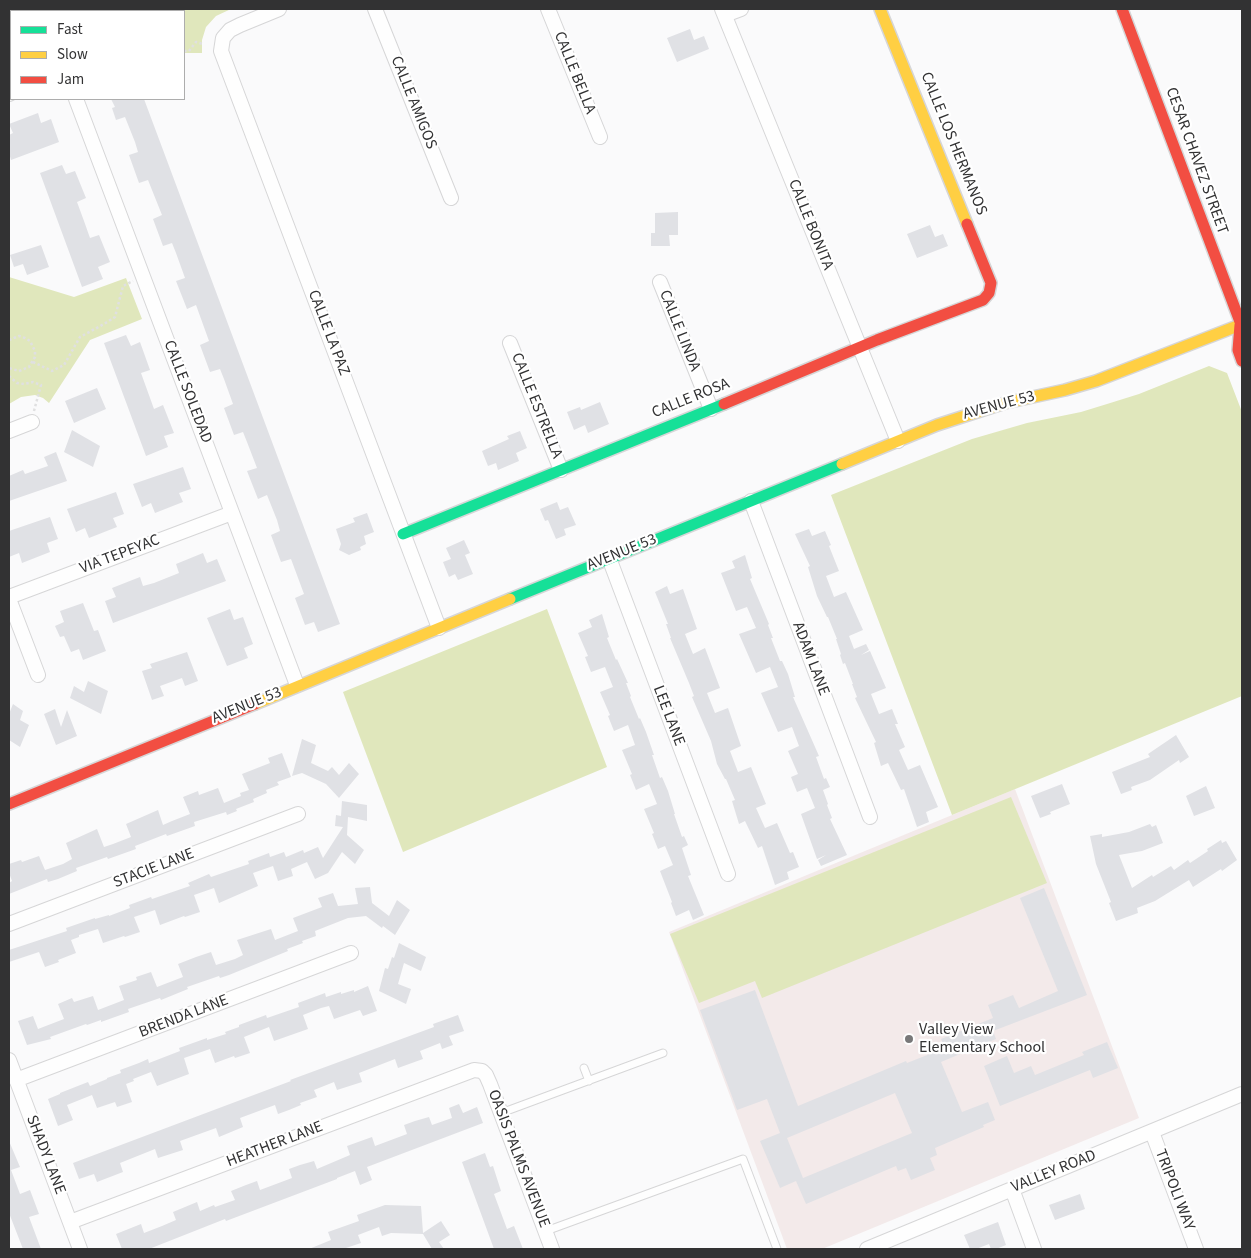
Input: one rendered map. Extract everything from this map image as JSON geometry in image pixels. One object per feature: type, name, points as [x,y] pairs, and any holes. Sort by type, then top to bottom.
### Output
[{"type":"street","name":"CALLE LA PAZ","points":[[279,9],[230,30],[223,38],[221,51],[439,628]]},
{"type":"street","name":"CALLE AMIGOS","points":[[375,9],[450,198]]},
{"type":"street","name":"CALLE BELLA","points":[[548,9],[600,137]]},
{"type":"street","points":[[723,12],[740,9]]},
{"type":"street","name":"CALLE LOS HERMANOS","points":[[880,9],[988,275],[991,283],[989,293]]},
{"type":"street","name":"CESAR CHAVEZ STREET","points":[[1122,9],[1242,325],[1238,350],[1242,361]]},
{"type":"street","name":"CALLE BONITA","points":[[723,12],[898,440]]},
{"type":"street","name":"CALLE SOLEDAD","points":[[76,100],[297,686]]},
{"type":"street","name":"CALLE LINDA","points":[[660,282],[710,409]]},
{"type":"street","name":"CALLE ROSA","points":[[403,534],[860,347],[975,303],[982,300],[989,293]]},
{"type":"street","name":"AVENUE 53","points":[[9,804],[898,440],[974,412],[1096,382],[1242,325]]},
{"type":"street","name":"CALLE ESTRELLA","points":[[510,343],[561,470]]},
{"type":"street","points":[[9,431],[32,422]]},
{"type":"street","name":"ADAM LANE","points":[[751,501],[870,818]]},
{"type":"street","name":"VIA TEPEYAC","points":[[9,598],[232,513]]},
{"type":"street","name":"LEE LANE","points":[[609,558],[728,874]]},
{"type":"street","points":[[9,598],[38,675]]},
{"type":"street","name":"STACIE LANE","points":[[9,924],[298,814]]},
{"type":"street","name":"BRENDA LANE","points":[[16,1080],[350,953]]},
{"type":"street","name":"SHADY LANE","points":[[9,1060],[80,1249]]},
{"type":"street","name":"HEATHER LANE","points":[[70,1222],[474,1070],[482,1071]]},
{"type":"street","name":"OASIS PALMS AVENUE","points":[[482,1071],[486,1075],[501,1113],[552,1249]]},
{"type":"street","name":"VALLEY ROAD","points":[[868,1249],[1242,1094]]},
{"type":"street","name":"TRIPOLI WAY","points":[[1152,1132],[1196,1249]]},
{"type":"street","points":[[1012,1189],[1034,1249]]},
{"type":"lane","points":[[501,1113],[663,1052]]},
{"type":"lane","points":[[584,1068],[589,1081]]},
{"type":"lane","points":[[546,1231],[743,1159],[777,1249]]},
{"type":"path","points":[[185,51],[189,51],[196,42],[203,44]]},
{"type":"path","points":[[33,362],[52,371],[61,368],[80,337],[115,317],[123,286],[144,277]]},
{"type":"path","points":[[9,340],[19,336],[30,341],[35,351],[33,362],[29,367],[19,371],[9,368]]},
{"type":"path","points":[[9,376],[17,383],[33,382],[41,385],[32,422]]},
{"type":"shaded area","name":"Valley View Elementary School","points":[[1015,789],[1139,1118],[822,1249],[787,1249],[669,932]]},
{"type":"green space","points":[[231,9],[216,16],[206,27],[202,40],[202,53],[185,53],[185,10],[122,10]]},
{"type":"green space","points":[[9,277],[74,297],[126,278],[142,319],[90,340],[49,403],[35,395],[21,397],[9,404]]},
{"type":"green space","points":[[1209,366],[1227,373],[1242,412],[1242,696],[952,815],[831,495],[972,439],[1027,423],[1081,412],[1107,404],[1139,394]]},
{"type":"green space","points":[[547,609],[607,767],[403,852],[343,692]]},
{"type":"green space","points":[[1011,797],[1047,883],[762,998],[755,981],[699,1003],[670,934]]},
{"type":"building","points":[[690,29],[694,40],[704,36],[709,49],[677,62],[667,38]]},
{"type":"building","points":[[112,100],[144,100],[340,624],[318,632],[314,622],[305,625],[295,598],[304,594],[291,559],[281,562],[271,535],[280,531],[277,520],[267,495],[258,499],[247,471],[257,468],[243,432],[234,435],[224,408],[233,404],[224,379],[220,369],[210,372],[200,345],[209,341],[196,305],[187,309],[176,281],[185,278],[172,243],[163,246],[153,219],[162,215],[148,180],[139,183],[129,155],[138,152],[135,142],[125,117],[116,120],[112,108],[115,107]]},
{"type":"building","points":[[38,113],[41,123],[51,119],[59,142],[11,160],[9,135],[13,133],[9,124]]},
{"type":"building","points":[[62,165],[66,174],[75,171],[86,198],[77,202],[90,238],[99,235],[110,262],[98,267],[103,279],[82,287],[40,173]]},
{"type":"building","points":[[678,212],[678,235],[669,235],[670,246],[651,246],[651,233],[655,233],[655,213]]},
{"type":"building","points":[[930,225],[935,237],[943,234],[948,246],[917,258],[907,234]]},
{"type":"building","points":[[41,245],[49,267],[27,275],[23,264],[14,267],[10,255]]},
{"type":"building","points":[[126,335],[131,346],[140,342],[150,370],[141,373],[154,409],[163,405],[174,433],[164,436],[168,447],[146,456],[104,343]]},
{"type":"building","points":[[97,388],[106,409],[74,423],[65,401]]},
{"type":"building","points":[[600,402],[609,424],[588,433],[585,425],[574,430],[567,412],[580,407],[581,410]]},
{"type":"building","points":[[72,430],[100,446],[93,467],[64,452]]},
{"type":"building","points":[[520,431],[527,448],[516,453],[519,461],[498,470],[496,463],[488,466],[482,451],[509,439],[507,436]]},
{"type":"building","points":[[56,452],[67,481],[9,501],[9,476],[23,470],[25,474],[48,466],[44,457]]},
{"type":"building","points":[[183,467],[191,489],[179,493],[183,502],[155,513],[151,503],[142,507],[133,484]]},
{"type":"building","points":[[116,492],[124,514],[113,518],[117,527],[89,538],[85,528],[76,532],[67,509]]},
{"type":"building","points":[[557,502],[560,510],[568,507],[576,525],[564,529],[566,535],[556,539],[548,520],[545,521],[540,509]]},
{"type":"building","points":[[367,513],[374,532],[364,536],[366,544],[360,547],[361,550],[349,555],[339,550],[341,544],[336,529],[355,522],[353,518]]},
{"type":"building","points":[[50,517],[58,539],[47,543],[50,552],[22,563],[19,553],[9,557],[9,531]]},
{"type":"building","points":[[809,529],[812,536],[825,531],[839,571],[826,576],[834,597],[846,592],[863,630],[849,636],[854,649],[866,644],[869,650],[861,655],[870,651],[886,688],[871,694],[879,714],[892,709],[898,724],[895,724],[905,747],[899,750],[908,770],[920,765],[938,807],[926,812],[929,822],[917,827],[904,789],[901,790],[888,763],[881,766],[874,743],[876,742],[855,698],[857,697],[845,663],[843,664],[837,639],[817,596],[808,567],[810,566],[795,534]]},
{"type":"building","points":[[464,540],[470,553],[465,555],[473,574],[458,580],[455,574],[449,577],[443,562],[451,559],[446,548]]},
{"type":"building","points":[[203,553],[207,563],[217,559],[226,581],[113,623],[105,601],[116,597],[112,588],[140,577],[143,586],[154,583],[179,573],[176,564]]},
{"type":"building","points":[[745,555],[752,578],[750,579],[769,624],[773,638],[771,638],[780,661],[782,661],[788,674],[795,697],[793,697],[819,756],[816,757],[824,779],[826,778],[830,787],[823,790],[832,818],[830,819],[847,855],[821,866],[818,860],[826,855],[817,859],[801,814],[815,808],[807,788],[797,792],[791,777],[798,774],[788,751],[799,746],[792,727],[778,732],[761,693],[778,687],[770,667],[756,673],[739,634],[756,628],[747,607],[736,611],[721,573],[735,568],[732,561]]},
{"type":"building","points":[[667,586],[670,594],[683,589],[697,629],[685,634],[693,654],[705,648],[720,688],[707,693],[715,713],[728,708],[741,746],[730,751],[738,772],[751,767],[766,804],[756,808],[765,828],[777,823],[790,853],[793,852],[799,867],[787,872],[789,879],[775,885],[762,846],[758,848],[745,821],[739,824],[732,801],[735,800],[717,764],[711,741],[670,638],[666,624],[668,624],[655,592]]},
{"type":"building","points":[[83,603],[94,631],[98,630],[106,651],[83,660],[79,649],[71,652],[64,636],[60,637],[55,626],[64,622],[60,611]]},
{"type":"building","points":[[230,609],[234,620],[243,617],[253,644],[244,648],[248,658],[227,666],[207,618]]},
{"type":"building","points":[[602,614],[609,637],[607,638],[628,683],[626,683],[630,697],[646,732],[660,778],[662,777],[668,791],[682,837],[684,836],[688,845],[682,848],[691,875],[688,876],[704,915],[693,920],[689,910],[676,916],[671,903],[660,871],[673,865],[665,846],[658,849],[652,834],[654,833],[644,809],[657,804],[649,784],[636,790],[630,775],[632,774],[622,750],[635,745],[628,725],[614,731],[608,716],[610,715],[600,692],[613,687],[605,667],[591,672],[585,657],[588,656],[578,633],[592,627],[589,620]]},
{"type":"building","points":[[187,652],[198,681],[185,686],[182,678],[160,686],[164,696],[152,700],[142,671],[152,668],[150,664]]},
{"type":"building","points":[[88,681],[108,691],[101,714],[70,698],[74,686],[84,692]]},
{"type":"building","points":[[13,704],[23,711],[20,720],[29,725],[20,747],[9,740],[9,714]]},
{"type":"building","points":[[55,709],[61,727],[67,710],[77,736],[56,745],[44,714]]},
{"type":"building","points":[[1176,735],[1189,757],[1180,763],[1179,760],[1150,780],[1131,787],[1132,790],[1121,794],[1112,772],[1150,757],[1148,754]]},
{"type":"building","points":[[302,739],[316,745],[311,763],[328,771],[332,767],[339,775],[349,763],[359,774],[339,798],[326,784],[302,773],[292,776]]},
{"type":"building","points":[[282,753],[291,777],[277,782],[279,785],[266,790],[267,793],[253,799],[254,802],[236,809],[237,811],[227,815],[226,812],[194,822],[195,826],[167,836],[166,834],[135,846],[136,849],[76,868],[77,871],[58,879],[48,882],[47,879],[9,894],[9,883],[12,881],[9,873],[9,864],[39,856],[45,870],[63,864],[72,859],[66,843],[97,829],[104,847],[113,844],[131,837],[126,824],[158,810],[163,825],[190,814],[183,797],[198,791],[199,795],[218,788],[224,803],[241,796],[240,793],[249,790],[242,774],[270,763],[268,758]]},
{"type":"building","points":[[1062,784],[1070,804],[1040,818],[1031,796]]},
{"type":"building","points":[[1206,786],[1215,808],[1194,816],[1186,796]]},
{"type":"building","points":[[342,801],[367,805],[367,821],[348,817],[347,835],[364,850],[355,864],[342,852],[328,873],[315,879],[307,862],[291,869],[293,876],[278,881],[273,866],[253,873],[258,886],[219,903],[214,888],[194,895],[200,912],[160,925],[155,910],[134,917],[140,932],[103,943],[98,929],[79,935],[79,937],[71,940],[76,953],[45,967],[39,952],[9,962],[9,950],[67,931],[66,928],[95,918],[109,916],[130,908],[129,905],[151,897],[152,899],[190,886],[188,883],[209,874],[211,877],[249,864],[248,861],[269,853],[270,857],[284,852],[286,857],[303,850],[304,853],[318,847],[323,858],[343,827],[335,826],[336,815],[341,816]]},
{"type":"building","points":[[1150,824],[1152,827],[1156,825],[1163,843],[1142,851],[1119,855],[1132,888],[1171,866],[1174,870],[1188,860],[1190,863],[1221,840],[1222,843],[1226,841],[1237,860],[1222,871],[1221,869],[1193,887],[1189,880],[1155,901],[1137,908],[1138,913],[1116,921],[1109,903],[1111,902],[1096,864],[1090,836],[1102,834],[1102,837],[1129,832]]},
{"type":"building","points":[[370,887],[372,903],[389,916],[397,900],[410,910],[395,935],[366,916],[348,918],[315,931],[316,936],[287,949],[288,951],[229,975],[220,978],[219,976],[187,987],[188,989],[161,1000],[160,998],[128,1009],[129,1012],[101,1022],[101,1020],[86,1024],[50,1037],[51,1039],[27,1045],[18,1021],[33,1016],[38,1029],[64,1019],[58,1004],[72,998],[74,1002],[93,996],[98,1010],[124,1000],[119,986],[137,980],[136,977],[151,972],[157,987],[183,977],[178,964],[211,952],[216,965],[235,959],[243,955],[237,940],[271,929],[275,940],[298,931],[293,918],[322,907],[318,898],[333,893],[338,906],[358,904],[355,888]]},
{"type":"building","points":[[1044,888],[1087,995],[993,1031],[996,1039],[941,1062],[962,1112],[988,1102],[995,1120],[983,1125],[984,1127],[935,1148],[937,1155],[930,1158],[935,1170],[911,1180],[906,1168],[898,1171],[896,1166],[806,1204],[796,1181],[780,1188],[760,1141],[780,1133],[767,1099],[737,1110],[700,1010],[755,990],[798,1106],[906,1061],[907,1063],[945,1048],[941,1039],[993,1018],[988,1005],[1013,995],[1019,1008],[1058,991],[1020,898]],"holes":[[[895,1093],[912,1133],[803,1178],[787,1138]]]},
{"type":"building","points":[[399,943],[426,957],[421,971],[404,963],[398,984],[411,989],[406,1004],[379,991],[385,968],[388,969]]},
{"type":"building","points":[[368,986],[377,1011],[363,1016],[360,1010],[334,1019],[329,1006],[321,1008],[303,1015],[308,1029],[274,1041],[269,1027],[244,1037],[250,1053],[235,1058],[234,1056],[215,1063],[210,1049],[184,1058],[189,1074],[157,1086],[151,1072],[133,1079],[134,1081],[126,1084],[132,1102],[117,1107],[115,1102],[97,1108],[92,1095],[67,1105],[73,1120],[58,1126],[48,1099],[60,1093],[88,1082],[90,1086],[121,1073],[120,1070],[148,1059],[149,1063],[180,1051],[179,1048],[207,1038],[207,1040],[226,1034],[225,1032],[239,1027],[239,1025],[266,1015],[267,1018],[299,1007],[298,1003],[325,993],[326,997],[341,992],[341,994],[354,990],[354,992]]},
{"type":"building","points":[[458,1015],[464,1031],[449,1036],[453,1045],[442,1049],[440,1043],[420,1051],[423,1059],[398,1068],[395,1059],[359,1073],[362,1082],[337,1090],[334,1082],[314,1090],[317,1097],[300,1103],[301,1105],[289,1110],[278,1114],[275,1105],[240,1118],[243,1127],[219,1137],[216,1128],[180,1141],[183,1150],[158,1158],[155,1149],[120,1163],[123,1172],[97,1182],[94,1174],[79,1179],[73,1163],[434,1027],[433,1024]]},
{"type":"building","points":[[1107,1042],[1118,1068],[1093,1078],[1090,1070],[1000,1106],[984,1066],[1007,1056],[1014,1073],[1031,1066],[1035,1075],[1084,1055],[1082,1052]]},
{"type":"building","points":[[459,1104],[463,1113],[477,1107],[483,1123],[367,1167],[372,1180],[360,1185],[355,1171],[149,1249],[122,1249],[116,1234],[141,1224],[144,1233],[162,1226],[176,1220],[173,1212],[197,1202],[200,1211],[214,1205],[215,1207],[235,1200],[231,1191],[257,1181],[260,1190],[292,1178],[289,1169],[314,1161],[317,1169],[350,1155],[347,1146],[372,1137],[375,1146],[407,1134],[404,1125],[415,1121],[429,1117],[432,1125],[452,1118],[449,1108]]},
{"type":"building","points":[[9,1141],[20,1167],[11,1170],[20,1194],[30,1190],[39,1214],[29,1217],[41,1249],[23,1249],[9,1213]]},
{"type":"building","points":[[485,1153],[490,1167],[493,1166],[501,1191],[494,1194],[507,1229],[514,1226],[523,1249],[494,1249],[462,1162]]},
{"type":"building","points":[[1080,1194],[1085,1209],[1055,1220],[1049,1205]]},
{"type":"building","points":[[385,1205],[421,1206],[423,1233],[441,1221],[450,1235],[439,1242],[444,1249],[432,1249],[423,1234],[391,1233],[382,1236],[379,1227],[358,1235],[361,1243],[343,1249],[309,1249],[331,1240],[328,1232],[359,1221],[357,1215]]},
{"type":"building","points":[[998,1222],[1006,1245],[991,1249],[989,1244],[976,1249],[970,1249],[964,1235]]},
{"type":"traffic: fast","points":[[403,534],[724,404]]},
{"type":"traffic: fast","points":[[510,599],[842,464]]},
{"type":"traffic: slow","points":[[880,9],[967,224]]},
{"type":"traffic: slow","points":[[842,464],[937,425],[1005,403],[1096,381],[1240,325]]},
{"type":"traffic: slow","points":[[255,704],[510,599]]},
{"type":"traffic: jam","points":[[1122,9],[1242,327]]},
{"type":"traffic: jam","points":[[724,404],[877,340],[983,300],[989,293],[991,283],[967,224]]},
{"type":"traffic: jam","points":[[1240,325],[1238,350],[1242,361]]},
{"type":"traffic: jam","points":[[9,804],[255,704]]},
{"type":"place","name":"Valley View Elementary School","points":[[909,1039]]}]
